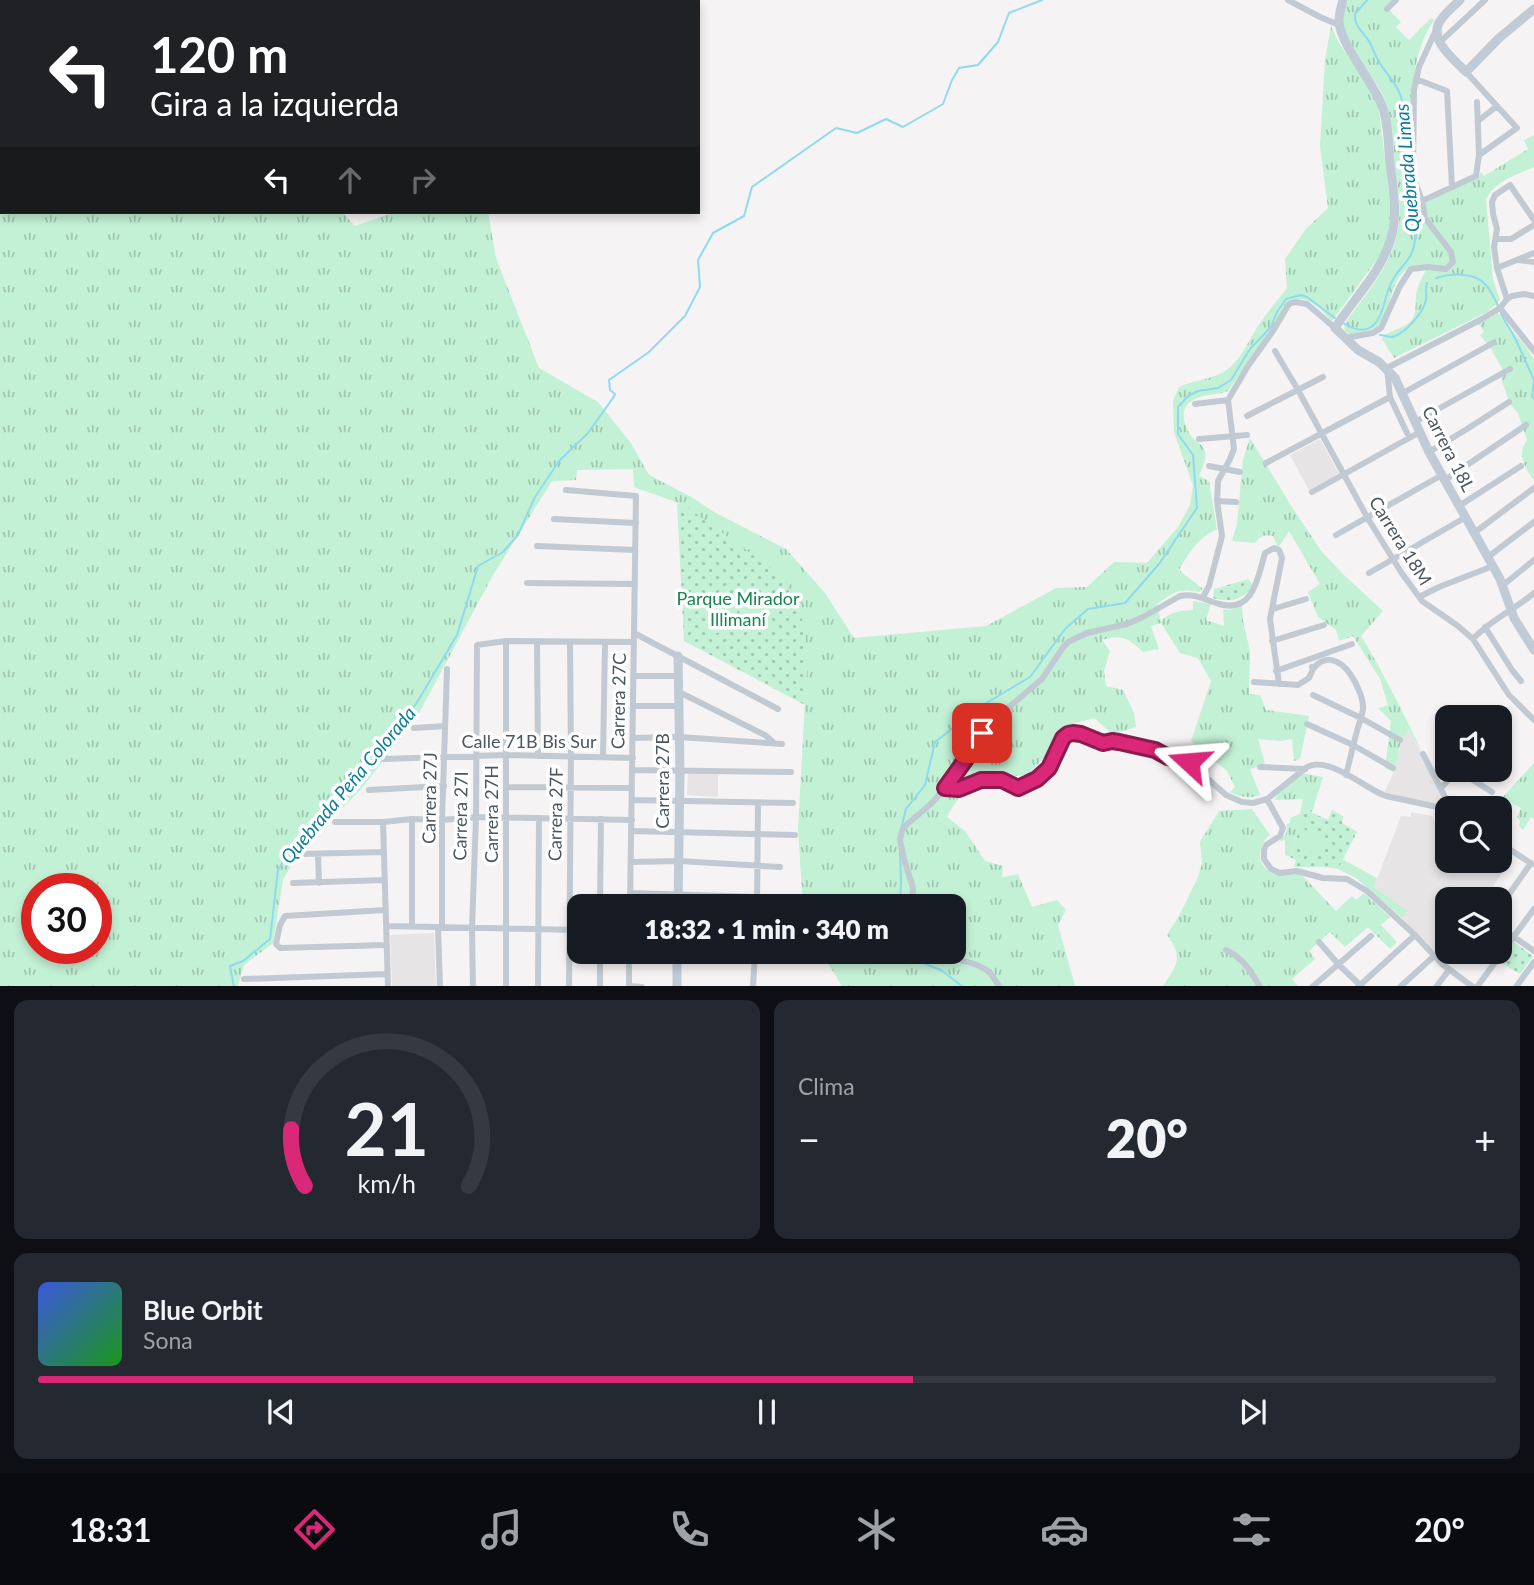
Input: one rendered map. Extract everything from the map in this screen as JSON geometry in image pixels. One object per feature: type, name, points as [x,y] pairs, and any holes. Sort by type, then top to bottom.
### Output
[{"type":"street","points":[[1288,0],[1339,25]]},
{"type":"street","points":[[1339,322],[1381,262],[1391,240],[1395,222],[1386,116],[1377,93],[1346,44],[1339,25],[1343,0]]},
{"type":"street","points":[[1387,9],[1396,0]]},
{"type":"street","points":[[1345,338],[1373,333],[1381,328],[1399,286],[1411,269],[1446,269],[1453,262],[1451,252],[1425,218],[1414,179],[1414,90],[1424,56],[1441,19],[1460,0]]},
{"type":"street","points":[[1440,42],[1485,0]]},
{"type":"street","points":[[1466,72],[1498,39],[1534,9]]},
{"type":"street","points":[[1437,29],[1440,42],[1517,128],[1479,155]]},
{"type":"street","points":[[1416,79],[1447,91],[1452,187]]},
{"type":"street","points":[[1422,201],[1476,176],[1479,155],[1477,102]]},
{"type":"street","points":[[1478,121],[1497,106]]},
{"type":"street","points":[[1496,239],[1511,239],[1534,223],[1510,185],[1493,198],[1492,202],[1497,229],[1494,247],[1497,268],[1507,299]]},
{"type":"street","points":[[1497,268],[1534,253]]},
{"type":"street","points":[[1519,260],[1534,262]]},
{"type":"street","points":[[1406,433],[1390,397],[1387,368],[1498,309],[1507,299],[1520,294],[1533,297]]},
{"type":"street","name":"Carrera 18L","points":[[1228,400],[1286,308],[1292,303],[1309,305],[1339,322],[1345,338],[1357,350],[1387,368],[1395,378],[1429,452],[1490,561],[1510,611],[1534,650]]},
{"type":"street","points":[[1498,309],[1533,351]]},
{"type":"street","points":[[1403,393],[1493,343]]},
{"type":"street","name":"Carrera 18M","points":[[1275,351],[1392,559],[1428,606],[1473,639],[1509,695],[1534,720]]},
{"type":"street","points":[[1415,422],[1510,369]]},
{"type":"street","points":[[1247,415],[1323,377]]},
{"type":"street","points":[[1266,463],[1390,397]]},
{"type":"street","points":[[1195,404],[1228,400],[1234,449],[1218,481],[1217,500],[1222,536],[1209,586],[1203,597]]},
{"type":"street","points":[[1429,452],[1509,402]]},
{"type":"street","points":[[1336,535],[1444,478],[1526,425]]},
{"type":"street","points":[[1311,492],[1420,432]]},
{"type":"street","points":[[1199,439],[1247,435]]},
{"type":"street","points":[[1209,466],[1240,472]]},
{"type":"street","points":[[1459,506],[1521,466]]},
{"type":"street","points":[[1474,533],[1534,488]]},
{"type":"street","name":"Carrera 27C","points":[[566,490],[636,496],[630,893]]},
{"type":"street","points":[[1217,500],[1236,502]]},
{"type":"street","points":[[1369,573],[1466,517]]},
{"type":"street","points":[[554,519],[636,523]]},
{"type":"street","points":[[1419,597],[1490,561],[1534,522]]},
{"type":"street","points":[[537,546],[635,550]]},
{"type":"street","points":[[913,894],[900,840],[902,831],[945,788],[982,733],[1042,679],[1062,649],[1078,636],[1127,624],[1180,596],[1203,597],[1221,605],[1240,602],[1250,595],[1258,582],[1265,553],[1274,548],[1281,553],[1282,560],[1269,619],[1279,684]]},
{"type":"street","points":[[1502,586],[1534,561]]},
{"type":"street","points":[[527,583],[635,584]]},
{"type":"street","points":[[1473,639],[1485,627],[1534,593]]},
{"type":"street","points":[[1273,608],[1306,599]]},
{"type":"street","points":[[1272,641],[1324,625]]},
{"type":"street","points":[[1485,627],[1511,670],[1521,681]]},
{"type":"street","points":[[634,633],[778,709]]},
{"type":"street","points":[[506,641],[634,642]]},
{"type":"street","name":"Carrera 27I","points":[[473,986],[477,645],[506,641]]},
{"type":"street","name":"Carrera 27H","points":[[506,641],[506,986]]},
{"type":"street","name":"Carrera 27F","points":[[537,642],[538,756]]},
{"type":"street","name":"Carrera 27F","points":[[569,894],[570,642]]},
{"type":"street","points":[[603,756],[605,643]]},
{"type":"street","points":[[1276,671],[1352,644]]},
{"type":"street","name":"Carrera 27B","points":[[678,656],[678,894]]},
{"type":"street","points":[[1307,660],[1313,669]]},
{"type":"street","points":[[1254,681],[1294,685],[1303,683],[1316,665],[1325,660],[1335,660],[1345,667],[1353,678],[1362,700],[1363,711],[1346,775]]},
{"type":"street","name":"Carrera 27J","points":[[440,986],[447,669]]},
{"type":"street","points":[[634,676],[678,676]]},
{"type":"street","points":[[679,692],[765,735],[774,743]]},
{"type":"street","points":[[1313,695],[1400,740]]},
{"type":"street","points":[[633,706],[679,706]]},
{"type":"street","points":[[1307,724],[1353,745],[1393,768]]},
{"type":"street","points":[[414,728],[445,726]]},
{"type":"street","points":[[945,788],[959,789],[981,780],[1002,780],[1018,788],[1037,779],[1049,768],[1063,738],[1073,733],[1103,743],[1112,741],[1155,750],[1168,757],[1189,762],[1219,790],[1237,801],[1253,803],[1267,799],[1311,764],[1319,764],[1386,796],[1435,806]]},
{"type":"street","points":[[633,738],[679,737],[782,744]]},
{"type":"street","points":[[1423,754],[1445,796]]},
{"type":"street","name":"Calle 71B Bis Sur","points":[[383,760],[476,755],[633,758]]},
{"type":"street","points":[[1260,767],[1305,769]]},
{"type":"street","points":[[632,770],[791,772]]},
{"type":"street","points":[[1441,788],[1446,782]]},
{"type":"street","points":[[1476,782],[1492,792]]},
{"type":"street","points":[[369,790],[444,786]]},
{"type":"street","points":[[507,787],[632,788]]},
{"type":"street","points":[[1267,799],[1282,823],[1283,830],[1264,850],[1264,859],[1271,869],[1277,872],[1297,871],[1323,878],[1347,879],[1367,891],[1449,970],[1475,986],[1534,909]]},
{"type":"street","points":[[632,800],[793,803]]},
{"type":"street","points":[[758,803],[758,894]]},
{"type":"street","points":[[335,822],[476,817],[632,820]]},
{"type":"street","points":[[538,986],[539,818]]},
{"type":"street","points":[[412,819],[412,927]]},
{"type":"street","points":[[600,894],[601,819]]},
{"type":"street","points":[[383,822],[388,986]]},
{"type":"street","points":[[632,831],[796,835]]},
{"type":"street","points":[[1512,851],[1533,864],[1512,891]]},
{"type":"street","points":[[302,854],[383,852]]},
{"type":"street","points":[[318,854],[319,883]]},
{"type":"street","points":[[631,862],[678,861],[780,867]]},
{"type":"street","points":[[293,883],[384,880]]},
{"type":"street","points":[[630,893],[678,894]]},
{"type":"street","points":[[385,910],[285,916],[276,944],[280,948],[386,945]]},
{"type":"street","points":[[386,926],[567,930]]},
{"type":"street","points":[[1319,942],[1359,986],[1415,935]]},
{"type":"street","points":[[1513,935],[1534,951]]},
{"type":"street","points":[[1312,986],[1371,936]]},
{"type":"street","points":[[1226,950],[1241,960],[1260,986]]},
{"type":"street","points":[[1400,986],[1434,956]]},
{"type":"street","points":[[966,962],[989,972],[1000,986]]},
{"type":"street","points":[[1516,986],[1534,962]]},
{"type":"street","name":"Carrera 27F","points":[[569,964],[569,986]]},
{"type":"street","points":[[600,964],[600,986]]},
{"type":"street","points":[[629,964],[629,986],[642,986]]},
{"type":"street","points":[[677,964],[677,986]]},
{"type":"street","points":[[753,986],[754,964]]},
{"type":"street","points":[[1436,986],[1449,970]]},
{"type":"street","points":[[244,979],[387,974]]},
{"type":"shaded area","points":[[1320,439],[1339,474],[1309,490],[1290,455]]},
{"type":"shaded area","points":[[1409,730],[1444,796],[1435,796],[1435,803],[1384,793],[1394,772],[1402,738]]},
{"type":"shaded area","points":[[688,773],[718,773],[718,797],[687,795]]},
{"type":"shaded area","points":[[1411,812],[1432,816],[1435,823],[1435,873],[1502,873],[1492,887],[1435,887],[1435,951],[1402,918],[1407,911],[1374,887],[1401,816],[1411,817]]},
{"type":"shaded area","points":[[434,933],[436,986],[392,986],[390,935]]},
{"type":"green space","points":[[1348,0],[1392,0],[1388,9],[1401,22],[1396,27],[1409,40],[1431,18],[1434,20],[1420,48],[1414,76],[1413,121],[1419,206],[1474,180],[1481,172],[1484,176],[1528,149],[1524,140],[1534,135],[1534,167],[1500,183],[1486,199],[1493,280],[1500,300],[1487,312],[1394,358],[1382,339],[1413,318],[1418,288],[1429,265],[1415,265],[1399,277],[1383,318],[1374,330],[1351,335],[1345,331],[1344,326],[1348,319],[1388,260],[1397,233],[1399,212],[1388,111],[1379,88],[1353,49],[1344,30],[1343,16]]},
{"type":"green space","points":[[1331,26],[1377,102],[1391,211],[1387,238],[1381,254],[1332,321],[1309,301],[1291,300],[1228,391],[1199,397],[1186,407],[1186,427],[1205,452],[1199,476],[1209,481],[1217,529],[1195,546],[1179,570],[1203,589],[1199,592],[1176,592],[1157,604],[1161,622],[1171,614],[1193,610],[1193,601],[1211,604],[1206,620],[1224,626],[1223,609],[1242,606],[1250,651],[1249,694],[1260,695],[1266,710],[1309,716],[1300,759],[1294,761],[1292,739],[1258,739],[1265,764],[1250,769],[1260,795],[1245,797],[1230,792],[1235,787],[1227,771],[1191,741],[1211,681],[1198,658],[1180,653],[1161,623],[1151,626],[1159,649],[1143,652],[1124,638],[1102,640],[1110,651],[1104,671],[1106,686],[1123,690],[1134,713],[1136,727],[1110,732],[1094,718],[1075,723],[1029,774],[991,779],[972,786],[955,803],[947,817],[965,831],[985,861],[1003,866],[1002,877],[1018,874],[1032,907],[1057,900],[1066,910],[1058,925],[1075,986],[842,986],[828,964],[966,964],[966,894],[802,894],[798,829],[807,665],[684,505],[634,487],[633,469],[577,470],[576,480],[552,481],[493,575],[417,717],[362,788],[297,855],[283,880],[273,943],[244,965],[238,986],[0,986],[0,214],[344,214],[355,226],[389,214],[488,214],[496,258],[539,368],[598,402],[631,443],[649,475],[786,549],[825,593],[854,638],[986,626],[1056,588],[1087,587],[1114,562],[1147,563],[1178,527],[1190,505],[1193,486],[1174,432],[1173,401],[1179,387],[1220,374],[1236,361],[1287,288],[1285,259],[1306,229],[1328,208],[1320,146],[1325,59]]},
{"type":"green space","points":[[1498,313],[1534,359],[1534,481],[1523,461],[1522,451],[1527,440],[1518,413],[1510,404],[1501,378],[1505,374],[1480,335],[1484,332],[1479,324]]},
{"type":"green space","points":[[1250,438],[1322,552],[1383,611],[1361,636],[1394,694],[1423,754],[1409,730],[1402,738],[1394,772],[1385,768],[1391,721],[1378,708],[1388,705],[1380,679],[1353,636],[1339,641],[1336,630],[1318,617],[1308,592],[1320,584],[1289,531],[1278,548],[1270,535],[1263,536],[1255,543],[1232,541],[1237,524],[1243,460]]},
{"type":"green space","name":"Parque Mirador Illimaní","points":[[677,503],[684,505],[782,576],[798,603],[805,632],[805,705],[684,641]]},
{"type":"green space","points":[[1249,579],[1253,586],[1240,597],[1230,600],[1213,598],[1214,589]]},
{"type":"green space","points":[[753,586],[756,614],[740,616],[737,588]]},
{"type":"green space","points":[[723,604],[727,632],[709,634],[705,606]]},
{"type":"green space","points":[[1534,763],[1534,819],[1531,817],[1523,830],[1517,817],[1521,808],[1512,803],[1512,796],[1504,796]]},
{"type":"green space","points":[[1301,773],[1323,777],[1312,812],[1304,809],[1290,857],[1285,855],[1285,840],[1278,842],[1286,834],[1290,818],[1300,814],[1303,799],[1275,800]]},
{"type":"green space","points":[[1252,809],[1270,835],[1260,852],[1265,868],[1280,875],[1300,873],[1336,911],[1352,896],[1356,900],[1364,893],[1390,917],[1381,925],[1397,942],[1390,949],[1368,927],[1345,947],[1330,932],[1309,951],[1315,959],[1292,979],[1298,986],[1163,986],[1175,967],[1177,956],[1176,949],[1167,935],[1198,877],[1202,863],[1200,842],[1219,811]]},
{"type":"green space","points":[[1304,809],[1328,820],[1332,810],[1343,816],[1342,823],[1357,832],[1338,869],[1294,867],[1296,860],[1290,857]]},
{"type":"green space","points":[[1304,829],[1325,841],[1318,855],[1296,843]]},
{"type":"green space","points":[[1342,859],[1377,878],[1374,887],[1408,911],[1402,918],[1356,878],[1338,869]]},
{"type":"green space","points":[[1512,941],[1533,956],[1520,974],[1503,964],[1512,964]]},
{"type":"waterway","name":"Quebrada Peña Colorada","points":[[234,986],[230,966],[243,961],[270,939],[278,870],[284,860],[293,854],[316,824],[341,799],[416,704],[457,635],[478,566],[503,552],[518,535],[535,497],[559,461],[588,433],[613,398],[615,394],[610,390],[609,380],[649,352],[685,316],[700,287],[698,260],[713,233],[744,216],[752,187],[836,128],[857,133],[886,119],[903,127],[943,104],[959,68],[978,65],[998,42],[1009,13],[1042,0]]},
{"type":"waterway","name":"Quebrada Limas","points":[[1343,323],[1363,330],[1373,326],[1383,308],[1392,281],[1413,251],[1416,234],[1402,145],[1401,98],[1356,22],[1355,14],[1367,0]]},
{"type":"waterway","points":[[1436,278],[1449,275],[1476,278],[1486,285],[1498,306]]},
{"type":"waterway","points":[[1380,335],[1392,337],[1413,322],[1426,300],[1427,283]]},
{"type":"waterway","name":"Quebrada Limas","points":[[901,829],[906,809],[925,785],[935,742],[983,705],[1030,677],[1065,629],[1088,609],[1125,603],[1159,564],[1197,508],[1193,455],[1178,434],[1178,407],[1188,396],[1198,391],[1218,388],[1231,380],[1250,349],[1271,327],[1286,299],[1301,295],[1307,297],[1335,318]]},
{"type":"waterway","points":[[1501,314],[1534,380],[1534,399]]},
{"type":"waterway","name":"Quebrada Limas","points":[[900,852],[900,894]]},
{"type":"waterway","name":"Quebrada Limas","points":[[925,964],[941,970],[962,986]]},
{"type":"route","points":[[982,733],[945,788],[959,789],[981,780],[1002,780],[1018,788],[1037,779],[1049,768],[1063,738],[1073,733],[1103,743],[1112,741],[1155,750],[1168,757],[1189,762]]}]
